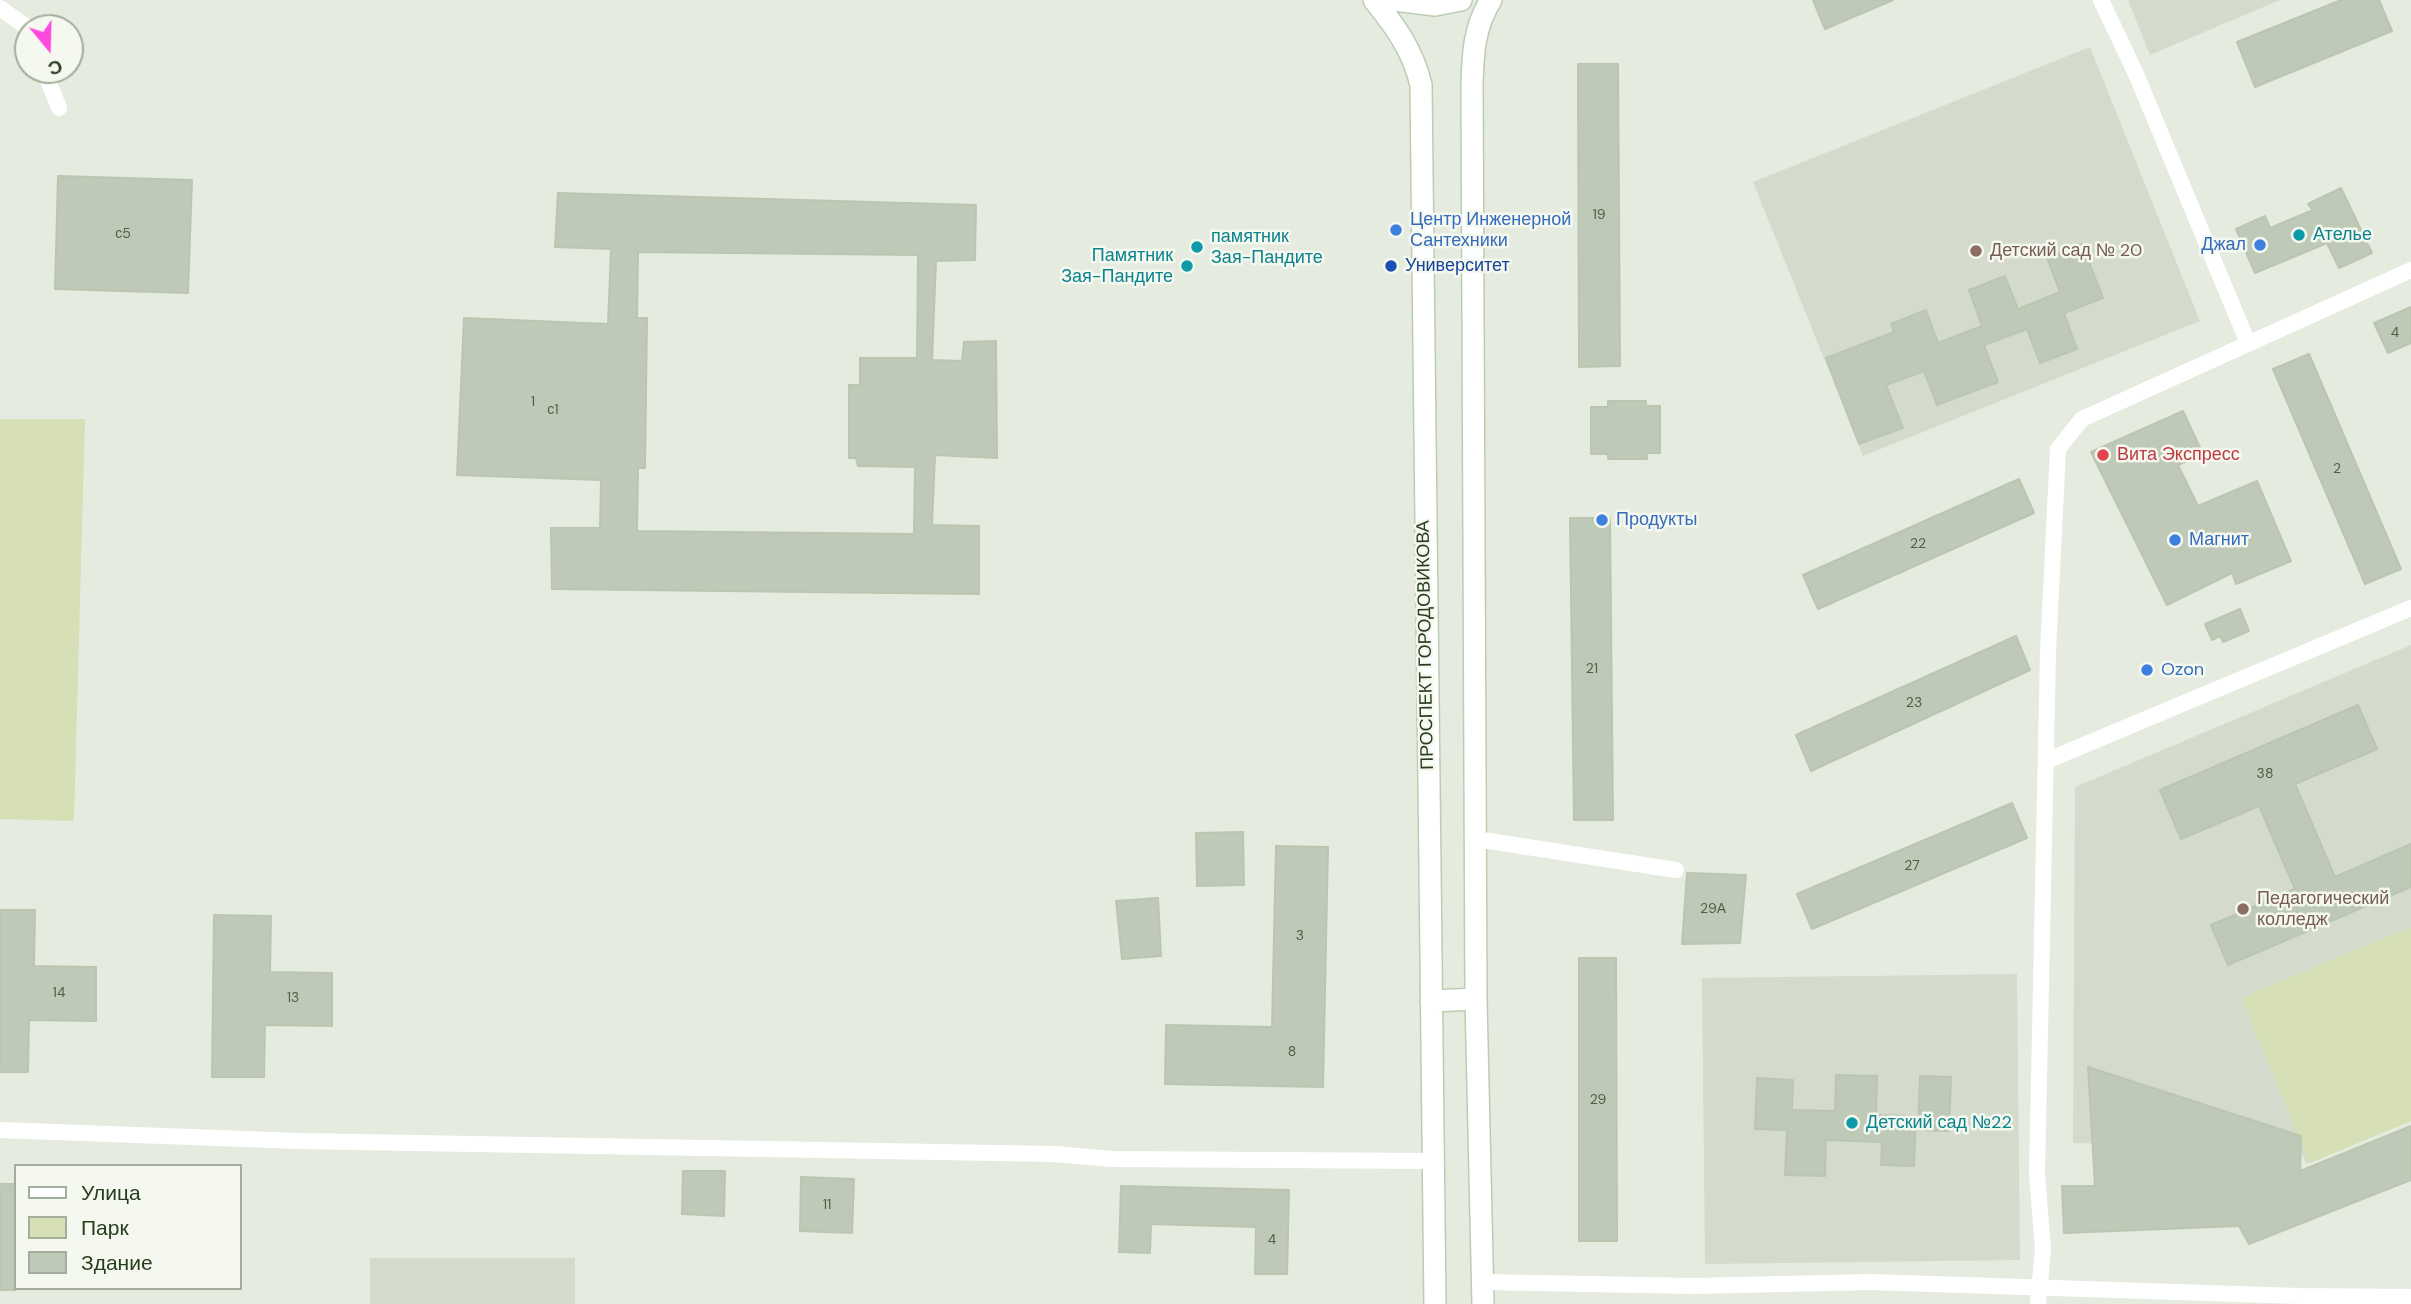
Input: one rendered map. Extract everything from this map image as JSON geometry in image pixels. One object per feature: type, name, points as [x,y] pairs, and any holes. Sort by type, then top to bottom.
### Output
[{"type":"street","name":"ПРОСПЕКТ ГОРОДОВИКОВА","points":[[1374,0],[1395,25],[1415,59],[1421,85],[1432,1161],[1436,1304]]},
{"type":"street","points":[[1394,0],[1435,5],[1461,0]]},
{"type":"street","points":[[1483,1304],[1476,999],[1472,84],[1474,42],[1480,18],[1491,0]]},
{"type":"street","points":[[2101,0],[2136,74],[2248,343]]},
{"type":"street","points":[[50,84],[59,108]]},
{"type":"street","points":[[2038,1304],[2043,1249],[2037,1174],[2046,761],[2058,449],[2082,419],[2411,270]]},
{"type":"street","points":[[2046,761],[2411,608]]},
{"type":"street","points":[[1476,839],[1676,870]]},
{"type":"street","points":[[1431,1001],[1476,999]]},
{"type":"street","points":[[0,1130],[384,1143],[1055,1154],[1114,1159],[1432,1161]]},
{"type":"street","points":[[1482,1282],[1694,1286],[1871,1282],[2411,1297]]},
{"type":"shaded area","points":[[2128,0],[2280,0],[2150,55]]},
{"type":"shaded area","name":"Детский сад № 20","points":[[2090,47],[2200,321],[1863,456],[1753,182]]},
{"type":"shaded area","name":"Педагогический колледж","points":[[2411,645],[2411,1121],[2306,1164],[2293,1132],[2119,1144],[2073,1143],[2075,787]]},
{"type":"shaded area","points":[[2017,974],[2020,1260],[1705,1264],[1702,978]]},
{"type":"shaded area","points":[[370,1258],[575,1258],[575,1304],[370,1304]]},
{"type":"green space","points":[[0,419],[85,419],[74,821],[0,819]]},
{"type":"green space","points":[[2411,927],[2411,1121],[2310,1163],[2241,998]]},
{"type":"building","points":[[1813,0],[1893,0],[1825,29]]},
{"type":"building","points":[[2341,0],[2379,0],[2392,31],[2255,87],[2237,42]]},
{"type":"building","points":[[1578,64],[1618,64],[1620,366],[1579,367]]},
{"type":"building","points":[[58,176],[192,180],[188,293],[55,289]]},
{"type":"building","points":[[2341,188],[2372,253],[2339,268],[2327,243],[2255,273],[2236,229],[2265,216],[2270,228],[2313,210],[2308,204]]},
{"type":"building","points":[[558,193],[976,205],[975,260],[936,261],[932,360],[962,361],[964,342],[996,341],[997,458],[935,455],[932,525],[979,526],[979,594],[552,589],[551,528],[600,528],[601,480],[457,475],[464,318],[608,324],[611,249],[555,247]],"holes":[[[638,252],[918,255],[917,358],[860,358],[860,385],[849,385],[849,458],[856,458],[858,466],[915,467],[914,534],[637,531],[638,468],[645,468],[647,318],[637,318]]]},
{"type":"building","name":"Детский сад № 20","points":[[2082,244],[2103,298],[2064,313],[2077,349],[2040,363],[2027,329],[1984,345],[1998,382],[1937,405],[1924,371],[1886,385],[1903,428],[1859,444],[1826,358],[1894,332],[1891,324],[1926,310],[1938,343],[1982,326],[1969,290],[2005,276],[2018,309],[2060,292],[2047,258]]},
{"type":"building","points":[[2411,307],[2411,343],[2388,353],[2374,323]]},
{"type":"building","points":[[2309,354],[2401,569],[2365,584],[2273,369]]},
{"type":"building","points":[[1608,401],[1646,401],[1646,406],[1660,406],[1660,453],[1647,453],[1647,459],[1608,459],[1608,454],[1591,454],[1591,407],[1608,407]]},
{"type":"building","points":[[2183,411],[2203,454],[2178,465],[2198,506],[2257,481],[2291,561],[2236,584],[2232,573],[2167,605],[2091,452]]},
{"type":"building","points":[[2019,479],[2034,513],[1818,609],[1803,575]]},
{"type":"building","points":[[1570,518],[1610,518],[1613,820],[1574,820]]},
{"type":"building","points":[[2240,609],[2249,631],[2223,642],[2220,636],[2212,640],[2205,624]]},
{"type":"building","points":[[2016,636],[2030,670],[1811,771],[1796,735]]},
{"type":"building","points":[[2358,705],[2377,749],[2295,784],[2335,877],[2411,844],[2411,887],[2228,965],[2211,925],[2295,889],[2259,806],[2181,839],[2160,790]]},
{"type":"building","points":[[2012,803],[2027,838],[1812,929],[1797,894]]},
{"type":"building","points":[[1243,832],[1244,885],[1197,886],[1196,833]]},
{"type":"building","points":[[1276,846],[1328,847],[1323,1087],[1165,1084],[1166,1025],[1272,1027]]},
{"type":"building","points":[[1687,873],[1746,875],[1740,943],[1682,944]]},
{"type":"building","points":[[1158,898],[1161,956],[1122,959],[1116,901]]},
{"type":"building","points":[[0,910],[35,910],[34,966],[96,967],[96,1021],[29,1020],[28,1072],[0,1072]]},
{"type":"building","points":[[214,915],[271,916],[270,972],[332,973],[332,1026],[265,1025],[264,1077],[212,1077]]},
{"type":"building","points":[[1579,958],[1616,958],[1617,1241],[1579,1241]]},
{"type":"building","points":[[2088,1067],[2301,1136],[2300,1171],[2411,1126],[2411,1180],[2249,1244],[2239,1226],[2064,1233],[2062,1186],[2095,1186]]},
{"type":"building","name":"Детский сад №22","points":[[1836,1075],[1877,1076],[1876,1115],[1916,1116],[1914,1166],[1881,1165],[1882,1142],[1826,1140],[1825,1176],[1785,1175],[1787,1130],[1755,1129],[1757,1078],[1793,1080],[1792,1110],[1835,1111]]},
{"type":"building","points":[[1920,1076],[1951,1077],[1949,1131],[1918,1130]]},
{"type":"building","points":[[683,1171],[725,1171],[724,1216],[682,1214]]},
{"type":"building","points":[[801,1177],[854,1179],[852,1233],[800,1231]]},
{"type":"building","points":[[0,1184],[14,1184],[14,1290],[0,1290]]},
{"type":"building","points":[[1121,1186],[1289,1190],[1287,1274],[1255,1274],[1256,1227],[1151,1224],[1150,1253],[1119,1252]]},
{"type":"place","name":"Центр Инженерной Сантехники","points":[[1396,230]]},
{"type":"place","name":"Ателье","points":[[2299,235]]},
{"type":"place","name":"Джал","points":[[2260,245]]},
{"type":"place","name":"памятник Зая-Пандите","points":[[1197,247]]},
{"type":"place","name":"Детский сад № 20","points":[[1976,251]]},
{"type":"place","name":"Памятник Зая-Пандите","points":[[1187,266]]},
{"type":"place","name":"Университет","points":[[1391,266]]},
{"type":"place","name":"Вита Экспресс","points":[[2103,455]]},
{"type":"place","name":"Продукты","points":[[1602,520]]},
{"type":"place","name":"Магнит","points":[[2175,540]]},
{"type":"place","name":"Ozon","points":[[2147,670]]},
{"type":"place","name":"Педагогический колледж","points":[[2243,909]]},
{"type":"place","name":"Детский сад №22","points":[[1852,1123]]}]
